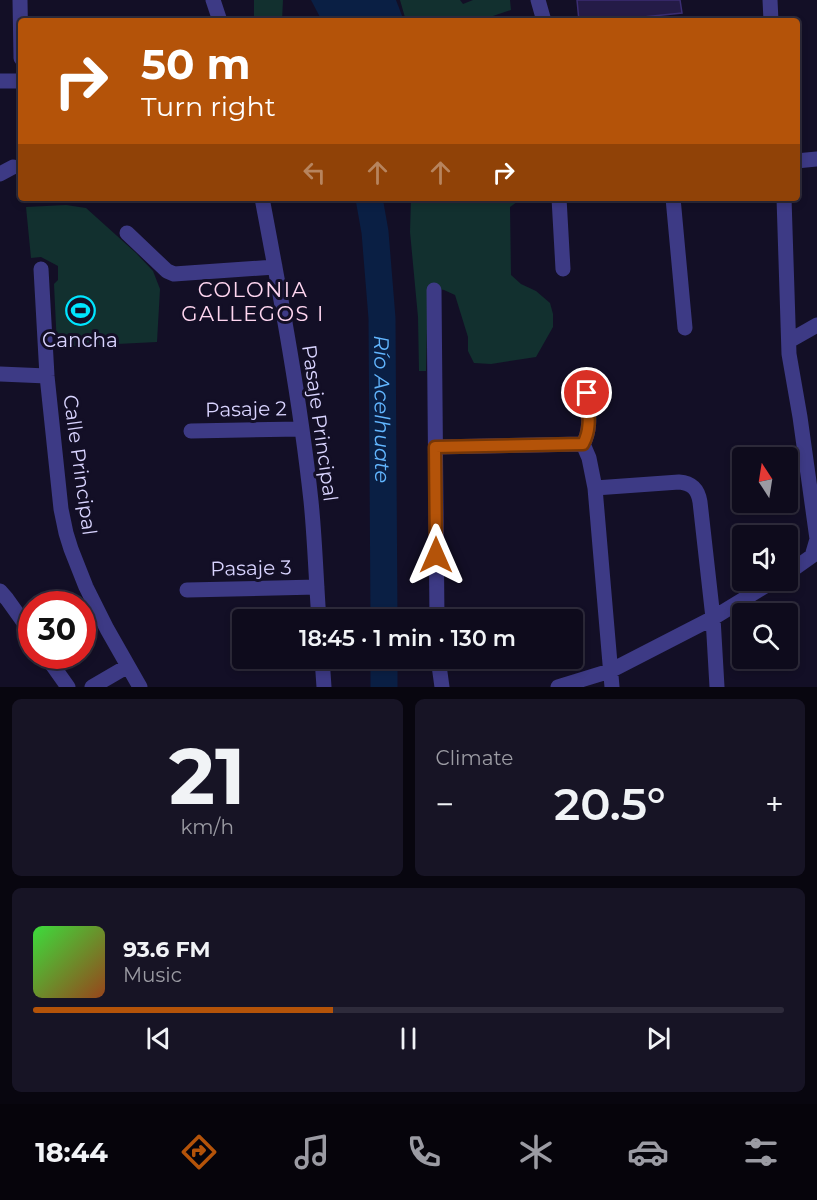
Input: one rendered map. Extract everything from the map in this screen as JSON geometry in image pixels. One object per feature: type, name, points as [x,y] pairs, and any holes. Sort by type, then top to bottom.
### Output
[{"type":"street","points":[[20,0],[20,18]]},
{"type":"street","points":[[213,0],[219,18]]},
{"type":"street","points":[[538,0],[543,18]]},
{"type":"street","points":[[770,0],[771,18]]},
{"type":"street","points":[[0,81],[18,81]]},
{"type":"street","points":[[800,161],[817,159]]},
{"type":"street","name":"Pasaje Principal","points":[[263,201],[301,429],[311,503],[318,609]]},
{"type":"street","points":[[559,201],[563,269]]},
{"type":"street","points":[[673,201],[685,328]]},
{"type":"street","points":[[784,201],[789,354],[817,539],[812,556],[798,567]]},
{"type":"street","points":[[127,233],[167,271],[174,274],[275,267]]},
{"type":"street","name":"Calle Principal","points":[[41,269],[47,376],[61,509],[70,549],[107,629],[140,687]]},
{"type":"street","points":[[434,290],[437,609]]},
{"type":"street","points":[[789,341],[817,325]]},
{"type":"street","points":[[0,374],[47,376]]},
{"type":"street","points":[[583,444],[589,426],[587,393]]},
{"type":"street","name":"Pasaje 2","points":[[191,431],[301,429]]},
{"type":"street","points":[[435,447],[583,444]]},
{"type":"street","points":[[583,444],[587,450],[595,488],[612,687]]},
{"type":"street","points":[[595,488],[679,482],[687,483],[696,490],[700,502],[713,618],[717,687]]},
{"type":"street","name":"Pasaje 3","points":[[187,590],[317,587]]},
{"type":"street","points":[[0,591],[18,614]]},
{"type":"street","points":[[558,687],[610,671],[713,618],[758,591]]},
{"type":"street","points":[[92,687],[128,666]]},
{"type":"street","points":[[55,669],[68,687]]},
{"type":"street","points":[[323,669],[324,687]]},
{"type":"street","points":[[440,669],[442,687]]},
{"type":"green space","points":[[254,0],[283,0],[282,18],[254,18]]},
{"type":"green space","points":[[400,0],[460,0],[463,4],[473,0],[510,0],[511,10],[487,18],[405,18]]},
{"type":"green space","points":[[411,201],[518,201],[510,207],[511,275],[550,303],[553,314],[553,327],[536,357],[491,364],[474,363],[468,351],[468,337],[455,295],[428,287],[426,371],[419,371],[418,317],[410,232]]},
{"type":"green space","points":[[66,205],[86,208],[153,271],[160,289],[157,342],[57,347],[54,284],[58,280],[58,266],[41,257],[31,258],[26,207]]},
{"type":"water","points":[[311,0],[396,0],[403,18],[320,18]]},
{"type":"building","points":[[577,0],[680,0],[682,13],[633,18],[579,18]]},
{"type":"waterway","name":"Río Acelhuate","points":[[370,201],[375,232],[382,318],[384,609]]},
{"type":"waterway","name":"Río Acelhuate","points":[[384,669],[384,687]]},
{"type":"place","name":"Cancha","points":[[80,310]]},
{"type":"district","name":"COLONIA GALLEGOS I","points":[[253,301]]},
{"type":"route","points":[[436,555],[435,447],[583,444],[589,426],[587,393]]}]
